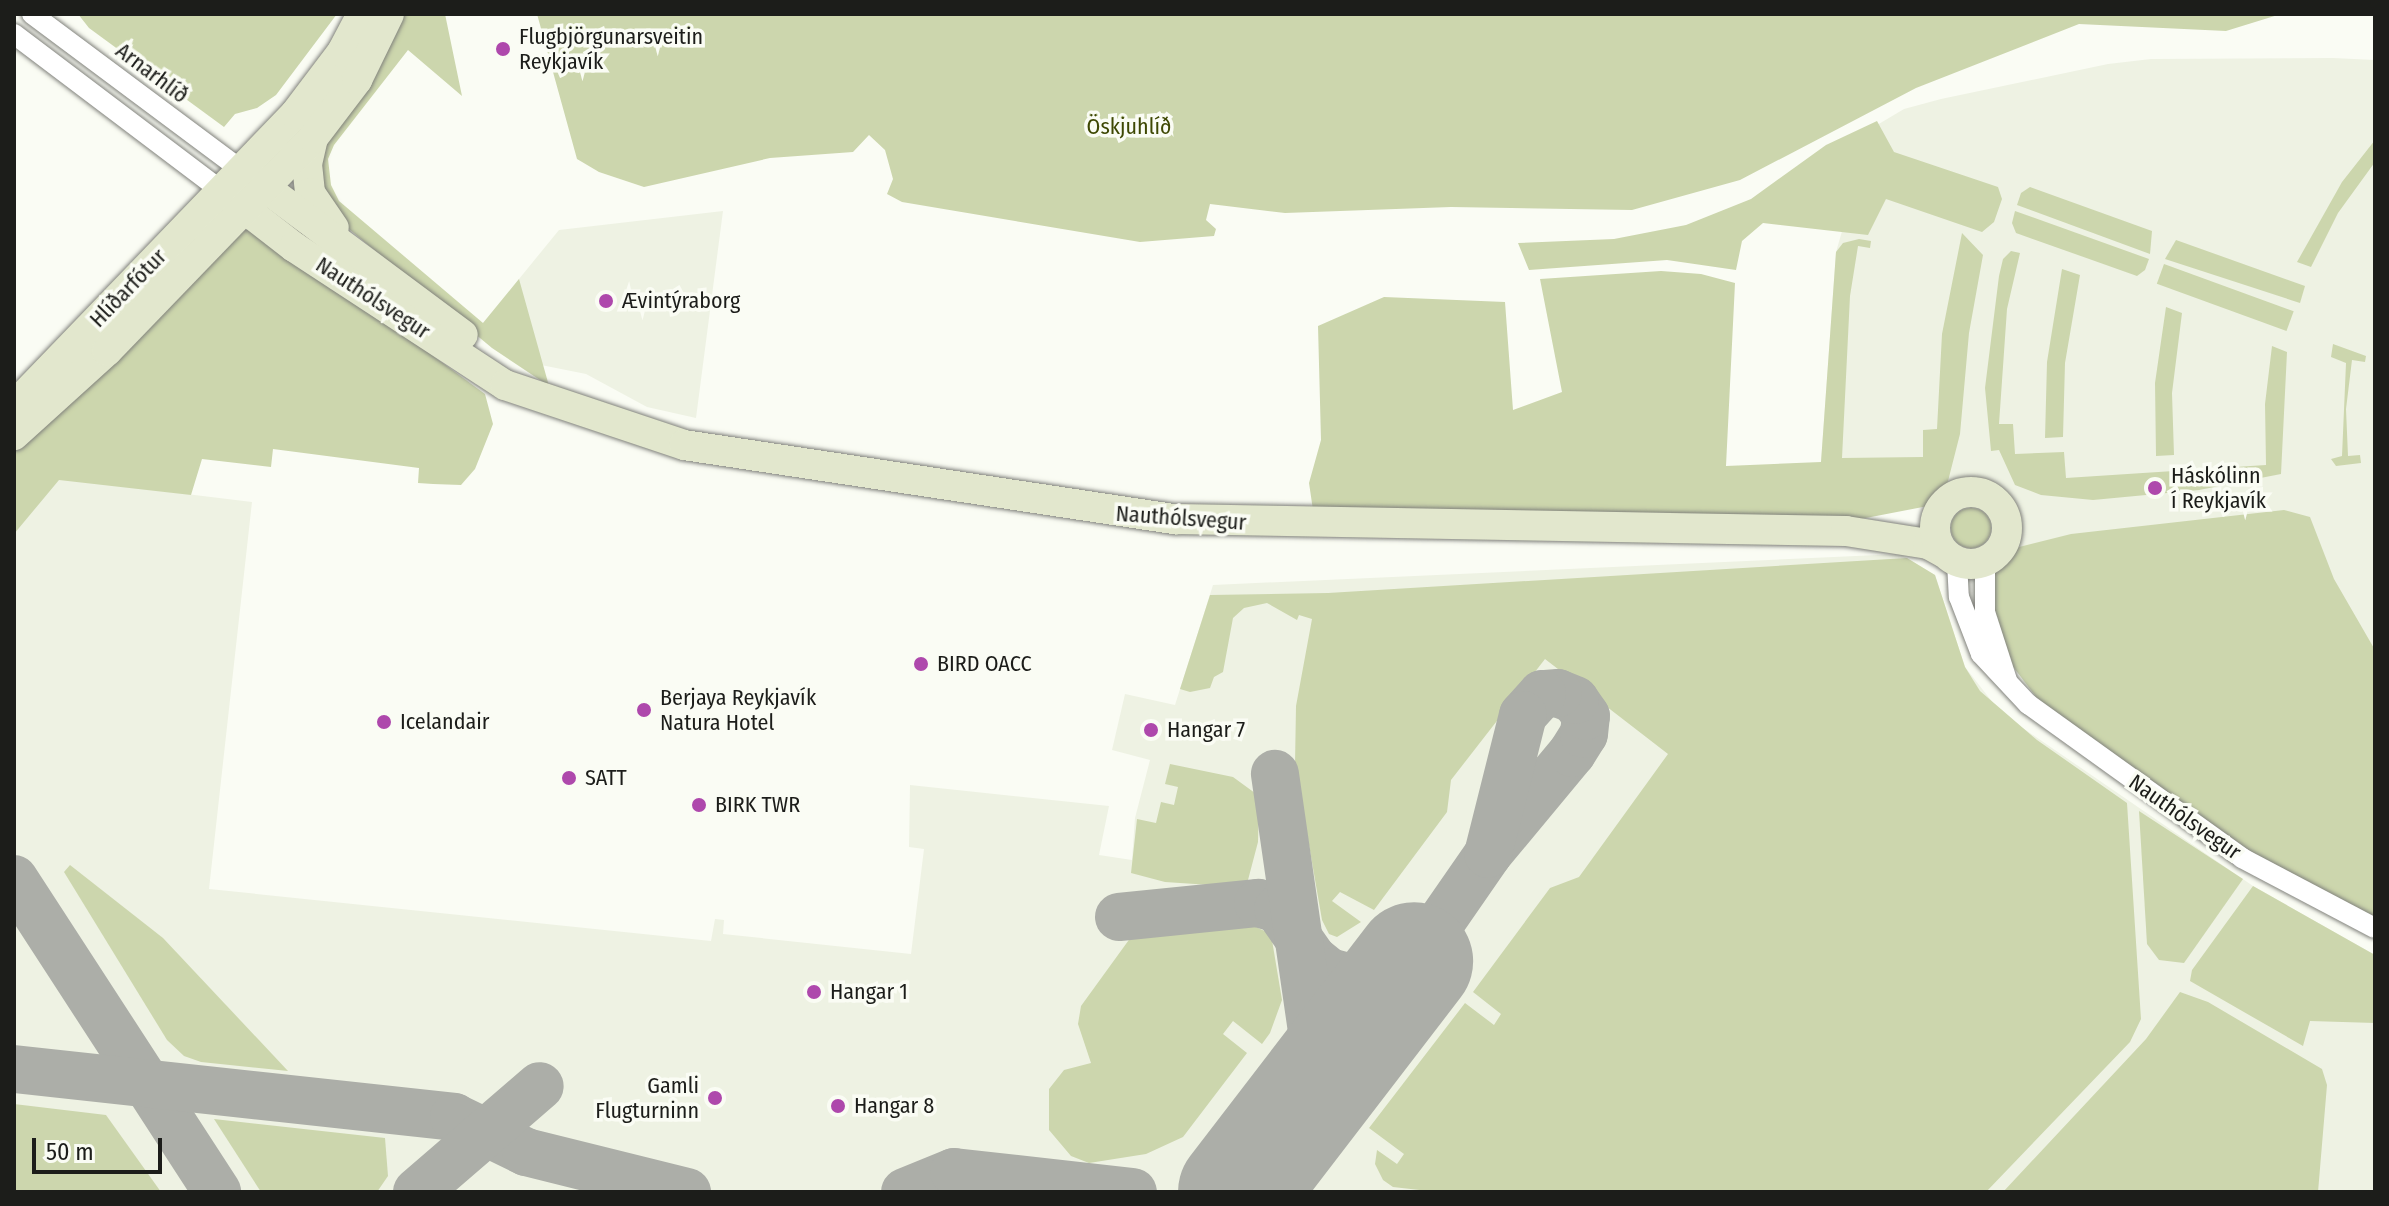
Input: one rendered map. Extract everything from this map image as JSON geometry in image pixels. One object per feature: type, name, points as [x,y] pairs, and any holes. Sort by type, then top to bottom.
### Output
[{"type":"street","name":"Arnarhlíð","points":[[32,14],[244,190]]},
{"type":"street","points":[[244,190],[320,84],[362,14]]},
{"type":"street","points":[[244,190],[313,138],[357,80],[389,14]]},
{"type":"street","points":[[14,34],[244,190]]},
{"type":"street","points":[[313,138],[307,164],[310,193],[358,258]]},
{"type":"street","name":"Nauthólsvegur","points":[[244,190],[358,258],[507,367],[530,393]]},
{"type":"street","name":"Nauthólsvegur","points":[[244,190],[486,374],[569,411],[684,445],[1113,513],[1233,524],[1846,531],[1928,544],[1962,559],[1959,597],[1981,654],[2008,684],[2061,729],[2242,858],[2375,928]]},
{"type":"street","name":"Hlíðarfótur","points":[[16,401],[244,190]]},
{"type":"street","name":"Hlíðarfótur","points":[[14,435],[107,351],[244,190]]},
{"type":"street","points":[[1962,559],[2007,536],[2004,512],[1997,502],[1963,492],[1939,510],[1935,532],[1962,559],[1985,612],[2008,684]]},
{"type":"street","name":"Nauthólsvegur","points":[[1846,531],[1939,510]]},
{"type":"shaded area","name":"Háskólinn í Reykjavík","points":[[2151,59],[2375,60],[2375,920],[2041,703],[2024,683],[1976,564],[1966,564],[1935,532],[1939,510],[1935,488],[1821,462],[1836,252],[1872,128],[1904,109],[2108,64]]},
{"type":"shaded area","name":"Ævintýraborg","points":[[723,211],[696,418],[647,407],[586,374],[536,364],[483,323],[559,230]]},
{"type":"shaded area","points":[[14,473],[252,502],[209,889],[711,941],[715,919],[724,920],[723,934],[911,954],[924,849],[909,847],[910,785],[1109,806],[1099,855],[1132,860],[1135,818],[1150,760],[1112,750],[1125,694],[1175,705],[1213,585],[1900,554],[1935,575],[1965,667],[2001,713],[2253,886],[2375,955],[2375,1192],[14,1192]]},
{"type":"green space","points":[[78,14],[337,14],[276,95],[257,108],[235,114],[224,127],[89,28]]},
{"type":"green space","points":[[395,14],[445,14],[462,96],[408,50],[334,145],[328,159],[331,185],[339,201],[483,323],[519,279],[549,386],[492,348],[343,224],[312,171]]},
{"type":"green space","name":"Öskjuhlíð","points":[[537,14],[2281,14],[2226,31],[2079,24],[1916,88],[1740,180],[1632,210],[1451,207],[1285,213],[1210,204],[1206,220],[1216,229],[1214,236],[1140,242],[902,202],[887,194],[893,179],[885,150],[869,135],[853,152],[770,158],[644,187],[599,172],[577,159]]},
{"type":"green space","points":[[1877,121],[1894,152],[1998,187],[2002,199],[1994,222],[1982,232],[1886,199],[1868,235],[1763,223],[1742,241],[1736,270],[1667,260],[1529,270],[1518,243],[1614,239],[1686,225],[1751,199],[1826,145]]},
{"type":"green space","points":[[2375,140],[2375,162],[2338,213],[2311,267],[2297,262],[2342,182]]},
{"type":"green space","points":[[2030,187],[2152,231],[2150,254],[2017,205],[2021,193]]},
{"type":"green space","points":[[2015,211],[2149,259],[2145,270],[2137,276],[2016,233],[2012,223]]},
{"type":"green space","points":[[260,229],[485,394],[493,424],[475,469],[461,485],[433,484],[418,483],[419,468],[273,449],[271,467],[202,459],[191,495],[59,480],[14,534],[14,443],[230,230]]},
{"type":"green space","points":[[1962,233],[1983,255],[1969,333],[1960,434],[1947,485],[1928,506],[1845,522],[1313,510],[1309,483],[1321,440],[1318,326],[1384,297],[1505,302],[1513,410],[1562,392],[1540,279],[1661,271],[1701,274],[1735,283],[1726,466],[1821,462],[1836,252],[1843,243],[1859,239],[1871,241],[1870,248],[1858,246],[1850,296],[1842,458],[1923,457],[1923,430],[1937,429],[1942,334]]},
{"type":"green space","points":[[2176,240],[2305,286],[2300,303],[2165,259]]},
{"type":"green space","points":[[2011,251],[2020,253],[2007,309],[1999,424],[2013,424],[2015,454],[2064,452],[2066,478],[2266,465],[2265,404],[2272,346],[2287,352],[2281,474],[2199,490],[2093,500],[2041,495],[2015,485],[1999,450],[1991,451],[1985,388],[1999,276],[2003,259]]},
{"type":"green space","points":[[2164,264],[2294,311],[2286,331],[2157,284]]},
{"type":"green space","points":[[2062,269],[2080,275],[2065,363],[2063,437],[2045,438],[2047,362]]},
{"type":"green space","points":[[2166,307],[2182,313],[2172,393],[2174,455],[2156,456],[2155,383]]},
{"type":"green space","points":[[2333,344],[2366,356],[2365,362],[2352,360],[2346,409],[2348,456],[2360,455],[2361,463],[2336,466],[2331,459],[2342,456],[2346,363],[2331,357]]},
{"type":"green space","points":[[1971,508],[1985,514],[1991,528],[1985,542],[1971,548],[1957,542],[1951,528],[1957,514]]},
{"type":"green space","points":[[2284,510],[2310,517],[2334,579],[2375,650],[2375,920],[2262,860],[2041,703],[2011,664],[1995,627],[1992,570],[2019,547],[2071,534]]},
{"type":"green space","points":[[1907,558],[1935,575],[1965,667],[1980,691],[2037,740],[2127,803],[2141,1019],[2130,1042],[1986,1192],[1437,1192],[1393,1187],[1383,1180],[1375,1164],[1377,1150],[1397,1164],[1404,1154],[1369,1128],[1465,1003],[1494,1025],[1501,1014],[1473,992],[1550,888],[1579,877],[1668,754],[1545,659],[1451,780],[1447,812],[1374,910],[1340,892],[1332,901],[1361,922],[1337,937],[1329,934],[1322,920],[1295,764],[1296,706],[1312,619],[1299,615],[1297,620],[1267,603],[1244,608],[1233,618],[1223,672],[1214,677],[1210,688],[1190,692],[1180,689],[1210,595],[1328,593]]},
{"type":"green space","points":[[1170,764],[1233,777],[1259,796],[1258,842],[1248,880],[1240,887],[1165,882],[1131,873],[1137,819],[1156,823],[1161,802],[1174,805],[1178,787],[1165,784]]},
{"type":"green space","points":[[2139,811],[2243,879],[2184,963],[2159,960],[2147,944]]},
{"type":"green space","points":[[70,865],[163,938],[288,1071],[201,1062],[184,1056],[167,1040],[64,872]]},
{"type":"green space","points":[[2253,886],[2375,955],[2375,1023],[2310,1021],[2303,1046],[2190,981],[2192,970]]},
{"type":"green space","points":[[1214,922],[1256,927],[1271,934],[1282,1000],[1270,1033],[1262,1044],[1233,1021],[1223,1034],[1247,1053],[1183,1137],[1146,1154],[1089,1163],[1071,1156],[1049,1130],[1049,1089],[1064,1070],[1091,1063],[1078,1024],[1081,1006],[1131,937]]},
{"type":"green space","points":[[2180,992],[2208,1002],[2322,1069],[2327,1085],[2318,1192],[2003,1192],[2146,1039]]},
{"type":"green space","points":[[14,1104],[106,1115],[161,1192],[14,1192]]},
{"type":"green space","points":[[214,1119],[385,1138],[388,1176],[377,1192],[261,1192]]},
{"type":"taxiway","points":[[1119,917],[1258,903],[1278,909],[1313,959],[1329,972],[1362,981],[1387,976],[1414,961],[1488,854],[1572,753],[1584,734],[1586,716],[1575,700],[1558,693],[1542,694],[1523,715],[1488,854]]},
{"type":"taxiway","points":[[1211,1192],[1252,1168],[1293,1119],[1311,1085],[1315,1052],[1275,774]]},
{"type":"taxiway","points":[[14,879],[217,1192]]},
{"type":"taxiway","points":[[14,1069],[454,1117],[526,1152],[687,1192]]},
{"type":"taxiway","points":[[417,1192],[540,1086]]},
{"type":"taxiway","points":[[905,1192],[954,1172],[1133,1192]]},
{"type":"runway","points":[[1237,1192],[1414,961]]},
{"type":"place","name":"Flugbjörgunarsveitin Reykjavík","points":[[503,49]]},
{"type":"place","name":"Ævintýraborg","points":[[606,301]]},
{"type":"place","name":"Háskólinn í Reykjavík","points":[[2155,488]]},
{"type":"place","name":"BIRD OACC","points":[[921,664]]},
{"type":"place","name":"Berjaya Reykjavík Natura Hotel","points":[[644,710]]},
{"type":"place","name":"Icelandair","points":[[384,722]]},
{"type":"place","name":"Hangar 7","points":[[1151,730]]},
{"type":"place","name":"SATT","points":[[569,778]]},
{"type":"place","name":"BIRK TWR","points":[[699,805]]},
{"type":"place","name":"Hangar 1","points":[[814,992]]},
{"type":"place","name":"Gamli Flugturninn","points":[[715,1098]]},
{"type":"place","name":"Hangar 8","points":[[838,1106]]}]
